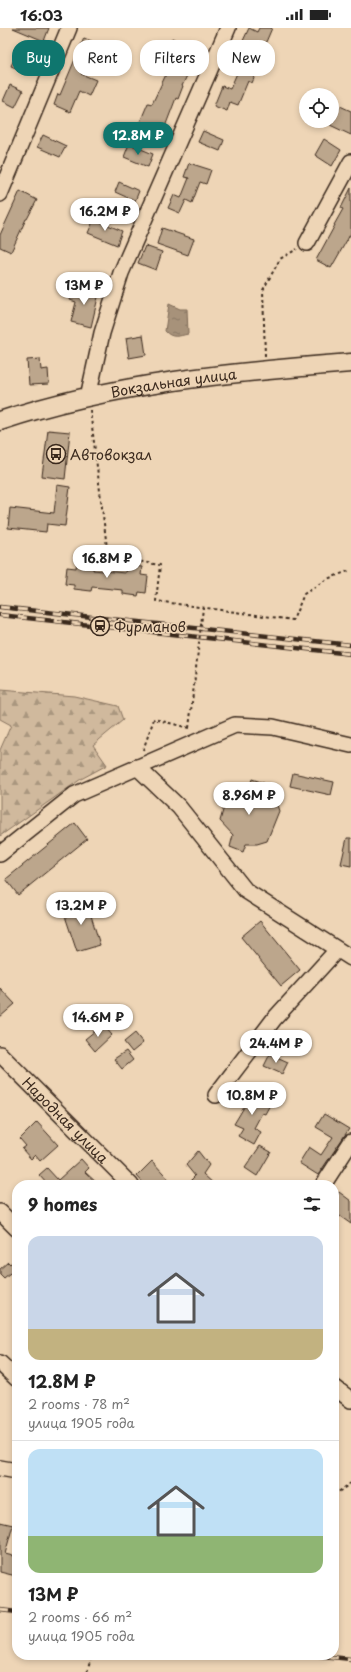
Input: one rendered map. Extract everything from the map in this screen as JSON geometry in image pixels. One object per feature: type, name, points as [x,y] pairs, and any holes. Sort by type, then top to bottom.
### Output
[{"type":"main road","name":"Вокзальная улица","points":[[0,421],[21,413],[131,386],[265,369],[351,363]]},
{"type":"street","points":[[0,194],[3,176],[69,28]]},
{"type":"street","points":[[88,397],[102,334],[121,273],[228,28]]},
{"type":"street","points":[[307,243],[351,162]]},
{"type":"street","points":[[0,854],[74,796],[137,767],[236,725],[273,727],[351,745]]},
{"type":"street","points":[[137,767],[179,807],[246,892],[351,958]]},
{"type":"street","points":[[216,1095],[274,1019],[337,950]]},
{"type":"street","name":"Народная улица","points":[[0,1054],[126,1180]]},
{"type":"street","points":[[326,1180],[351,1142]]},
{"type":"street","points":[[0,1212],[12,1224]]},
{"type":"street","points":[[0,1363],[12,1374]]},
{"type":"street","points":[[339,1391],[351,1400]]},
{"type":"street","points":[[0,1468],[12,1470]]},
{"type":"path","points":[[265,369],[263,290],[280,259],[307,243]]},
{"type":"path","points":[[88,397],[108,556],[160,565],[156,601],[294,620],[304,594],[327,579],[351,570]]},
{"type":"path","points":[[137,767],[154,719],[189,728],[204,608]]},
{"type":"path","points":[[339,1491],[351,1483]]},
{"type":"path","points":[[87,1672],[91,1660]]},
{"type":"green space","points":[[0,690],[74,696],[118,706],[123,720],[93,745],[107,765],[81,779],[0,836],[0,750],[11,725],[0,719]]},
{"type":"water","points":[[169,304],[180,309],[187,309],[188,334],[173,336],[165,331]]},
{"type":"building","points":[[13,28],[49,28],[44,40]]},
{"type":"building","points":[[249,28],[257,32],[259,28],[272,28],[267,40],[243,40]]},
{"type":"building","points":[[73,64],[73,76],[86,76],[96,80],[89,96],[79,91],[70,112],[54,105],[58,94],[60,95]]},
{"type":"building","points":[[165,76],[187,76],[178,99],[176,98],[163,132],[140,122],[148,103],[152,104]]},
{"type":"building","points":[[236,76],[255,76],[252,83],[248,81],[238,105],[230,102],[227,111],[214,106],[222,86],[230,89]]},
{"type":"building","points":[[10,85],[23,91],[15,107],[3,101]]},
{"type":"building","points":[[340,106],[351,111],[351,135],[336,128],[339,128]]},
{"type":"building","points":[[203,131],[224,140],[220,151],[198,142]]},
{"type":"building","points":[[43,135],[66,146],[60,157],[37,147]]},
{"type":"building","points":[[324,139],[341,150],[332,166],[315,155]]},
{"type":"building","points":[[129,144],[153,154],[148,167],[124,157]]},
{"type":"building","points":[[189,163],[211,170],[206,184],[200,182],[192,203],[186,200],[180,213],[168,208],[174,195],[181,198],[189,178],[184,177]]},
{"type":"building","points":[[119,182],[139,191],[135,201],[115,192]]},
{"type":"building","points":[[351,188],[351,233],[331,268],[316,260],[343,209],[341,208]]},
{"type":"building","points":[[20,191],[37,200],[26,219],[11,252],[0,247],[0,235]]},
{"type":"building","points":[[94,219],[122,231],[117,245],[88,233]]},
{"type":"building","points":[[162,228],[194,239],[188,255],[157,244]]},
{"type":"building","points":[[145,246],[162,252],[156,270],[138,263]]},
{"type":"building","points":[[74,286],[99,293],[91,327],[71,322],[76,302],[70,300]]},
{"type":"building","points":[[143,335],[146,355],[129,358],[126,338]]},
{"type":"building","points":[[40,359],[41,370],[48,369],[49,384],[29,385],[27,360]]},
{"type":"building","name":"Автовокзал","points":[[48,430],[70,432],[65,479],[42,476]]},
{"type":"building","points":[[57,485],[70,487],[65,526],[47,524],[46,532],[8,528],[10,508],[54,513]]},
{"type":"building","name":"Фурманов","points":[[77,562],[94,563],[93,570],[125,573],[126,565],[142,567],[141,575],[148,576],[146,593],[139,592],[138,596],[123,594],[123,590],[92,587],[91,591],[74,589],[74,585],[65,584],[67,567],[76,568]]},
{"type":"building","points":[[293,773],[334,782],[331,795],[290,786]]},
{"type":"building","points":[[252,779],[264,783],[263,793],[276,802],[279,811],[267,841],[257,844],[246,844],[243,852],[230,847],[233,835],[220,821],[227,796],[234,791],[248,793]]},
{"type":"building","points":[[75,823],[87,839],[18,895],[6,879]]},
{"type":"building","points":[[347,838],[351,838],[351,866],[341,864]]},
{"type":"building","points":[[86,899],[100,945],[77,952],[62,907]]},
{"type":"building","points":[[260,921],[300,970],[281,986],[241,937]]},
{"type":"building","points":[[0,988],[15,1004],[0,1017]]},
{"type":"building","points":[[105,1027],[112,1035],[95,1051],[85,1039],[96,1030],[98,1033]]},
{"type":"building","points":[[135,1033],[143,1043],[132,1052],[124,1042]]},
{"type":"building","points":[[126,1051],[133,1060],[122,1069],[114,1059]]},
{"type":"building","points":[[270,1054],[288,1062],[282,1074],[264,1066]]},
{"type":"building","points":[[251,1090],[272,1101],[265,1114],[262,1113],[254,1128],[261,1132],[254,1145],[238,1136],[243,1128],[234,1124],[246,1104],[244,1103]]},
{"type":"building","points":[[324,1114],[349,1129],[318,1175],[299,1163],[309,1147],[321,1155],[333,1137],[316,1127]]},
{"type":"building","points":[[37,1122],[58,1145],[40,1161],[35,1155],[31,1159],[22,1149],[26,1146],[20,1139]]},
{"type":"building","points":[[260,1146],[271,1152],[257,1176],[245,1168]]},
{"type":"building","points":[[198,1151],[209,1165],[203,1174],[210,1180],[191,1180],[195,1176],[186,1165]]},
{"type":"building","points":[[81,1159],[89,1168],[85,1172],[94,1180],[58,1180]]},
{"type":"building","points":[[152,1161],[169,1180],[141,1180],[137,1176]]},
{"type":"building","points":[[47,1168],[58,1180],[44,1180],[39,1175]]},
{"type":"building","points":[[339,1192],[351,1201],[351,1224],[339,1216]]},
{"type":"building","points":[[8,1262],[10,1264],[12,1262],[12,1275],[10,1273],[4,1278],[0,1274],[0,1269]]},
{"type":"building","points":[[0,1522],[12,1525],[5,1554],[12,1556],[12,1575],[0,1572]]},
{"type":"railway","points":[[0,607],[351,645]]},
{"type":"railway","points":[[0,615],[351,654]]},
{"type":"railway","points":[[0,1610],[12,1611]]},
{"type":"railway","points":[[339,1658],[351,1659]]},
{"type":"place","name":"Автовокзал","points":[[56,454]]},
{"type":"place","name":"Фурманов","points":[[100,626]]}]
